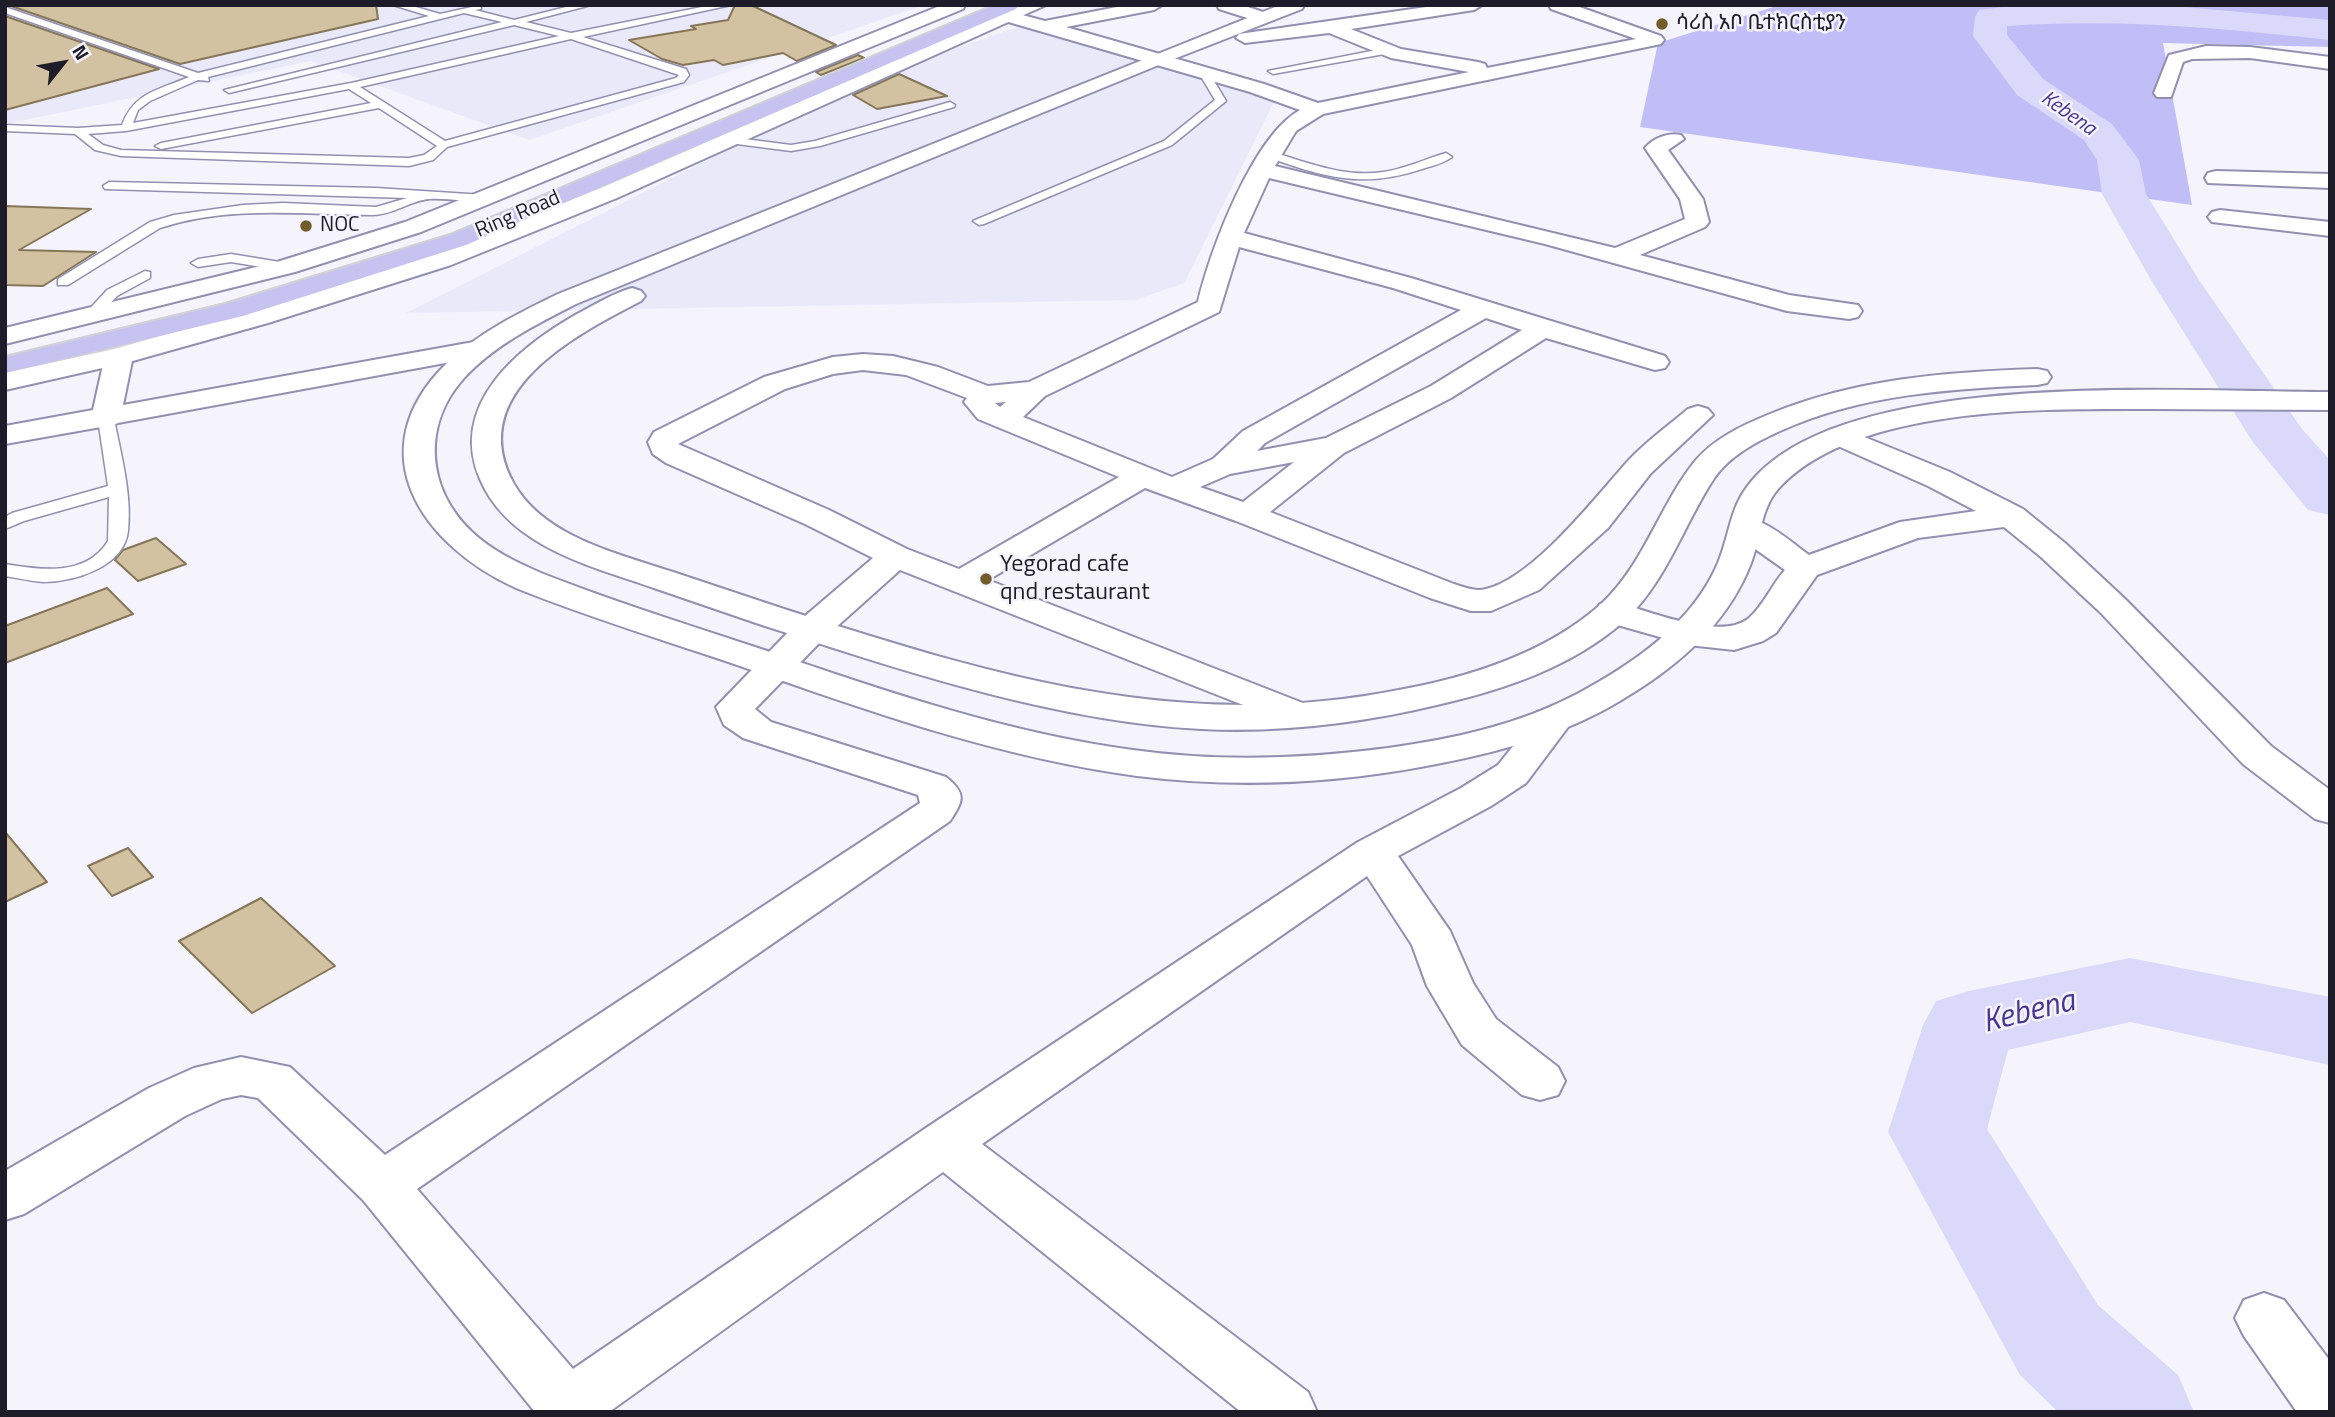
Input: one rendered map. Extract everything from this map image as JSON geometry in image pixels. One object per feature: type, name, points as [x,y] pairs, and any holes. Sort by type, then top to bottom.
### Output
[{"type":"highway","name":"Ring Road","points":[[5,350],[238,295],[432,232],[981,5]]},
{"type":"highway","name":"Ring Road","points":[[5,365],[127,338],[275,299],[458,240],[1011,11]]},
{"type":"street","points":[[5,336],[286,267],[413,227],[957,5]]},
{"type":"street","points":[[1042,16],[1154,5]]},
{"type":"street","points":[[1225,5],[1263,18]]},
{"type":"street","points":[[1245,38],[1332,28],[1474,5]]},
{"type":"street","points":[[1003,420],[1035,390],[1210,306],[1216,278],[1231,237],[1267,163],[1287,129],[1300,118],[1317,109],[1656,40],[1557,5]]},
{"type":"street","points":[[1305,8],[1263,18],[1180,67],[567,299],[509,328],[454,371],[435,396],[419,430],[416,453],[433,506],[453,532],[471,549],[538,585],[940,720],[1035,744],[1137,763],[1251,771],[1359,765],[1458,748],[1552,723],[1609,692],[1658,660],[1688,634],[1725,585],[1746,527],[1747,511],[1767,483],[1802,454],[1840,436],[1909,416],[1958,408],[2109,400],[2330,401]]},
{"type":"street","points":[[1305,8],[1180,67],[920,173],[612,306],[551,341],[525,363],[494,401],[487,425],[486,453],[493,476],[508,501],[527,519],[560,541],[601,559],[811,630],[980,678],[1096,704],[1171,715],[1299,715],[1377,707],[1443,693],[1502,676],[1557,650],[1613,612],[1645,577],[1682,503],[1707,465],[1727,447],[1758,430],[1836,398],[1876,390],[1981,379],[2077,375],[2330,377]]},
{"type":"street","points":[[5,382],[119,356],[259,317],[442,260],[517,231],[729,140],[1011,11],[1042,16],[1180,67],[1293,99],[1317,109]]},
{"type":"street","points":[[1332,28],[1387,51],[1497,72]]},
{"type":"street","points":[[2164,93],[2175,59],[2191,52],[2223,51],[2330,63]]},
{"type":"street","points":[[1619,256],[1698,222],[1696,204],[1661,160],[1656,148],[1674,139]]},
{"type":"street","points":[[1267,163],[1774,300],[1849,311]]},
{"type":"street","points":[[2216,178],[2330,181]]},
{"type":"street","points":[[2220,217],[2330,229]]},
{"type":"street","points":[[1231,237],[1390,279],[1655,362]]},
{"type":"street","points":[[1222,466],[1254,437],[1483,309]]},
{"type":"street","points":[[1247,514],[1334,446],[1441,392],[1543,328]]},
{"type":"street","points":[[5,436],[480,349]]},
{"type":"street","points":[[106,419],[119,356]]},
{"type":"street","points":[[1035,390],[985,396],[920,371],[892,364],[838,364],[796,374],[665,438],[663,442],[664,448],[677,456],[817,517],[895,556],[1299,715]]},
{"type":"street","points":[[985,396],[979,402],[982,408],[1003,420],[1158,482],[1471,600],[1490,600],[1527,583],[1596,521],[1640,466],[1698,415]]},
{"type":"street","points":[[1840,436],[1939,479],[2011,516],[2053,550],[2113,606],[2257,755],[2330,810]]},
{"type":"street","points":[[959,583],[1158,482],[1222,466],[1334,446]]},
{"type":"street","points":[[1613,612],[1688,634],[1734,639],[1763,625],[1789,586],[1805,568],[1912,529],[2011,516]]},
{"type":"street","points":[[1746,527],[1805,568]]},
{"type":"street","points":[[382,1185],[935,812],[941,802],[940,793],[932,786],[745,724],[738,717],[736,707],[811,630],[895,556]]},
{"type":"street","points":[[5,1198],[166,1102],[212,1082],[241,1076],[272,1081],[382,1185],[569,1409],[944,1143],[1373,852],[1476,797],[1512,774],[1552,723]]},
{"type":"street","points":[[1373,852],[1434,942],[1451,986],[1479,1032],[1540,1081]]},
{"type":"street","points":[[944,1143],[1287,1412]]},
{"type":"street","points":[[2264,1318],[2330,1409]]},
{"type":"lane","points":[[397,5],[441,17]]},
{"type":"lane","points":[[126,128],[133,109],[146,99],[199,76],[486,5]]},
{"type":"lane","points":[[229,90],[587,5]]},
{"type":"lane","points":[[5,128],[78,131],[126,128],[351,86],[571,36],[727,5]]},
{"type":"lane","points":[[5,10],[199,76],[257,103]]},
{"type":"lane","points":[[78,131],[99,148],[121,153],[409,162],[429,159],[443,145],[680,80],[684,75],[682,71],[648,58],[466,10]]},
{"type":"lane","points":[[1273,71],[1387,51]]},
{"type":"lane","points":[[979,221],[1168,143],[1221,101],[1180,67]]},
{"type":"lane","points":[[351,86],[443,145]]},
{"type":"lane","points":[[121,153],[380,105]]},
{"type":"lane","points":[[729,140],[791,148],[816,144],[950,105]]},
{"type":"lane","points":[[1267,163],[1366,177],[1383,176],[1446,157]]},
{"type":"lane","points":[[109,186],[484,198]]},
{"type":"lane","points":[[63,282],[155,225],[174,219],[243,209],[283,207],[377,211],[429,195]]},
{"type":"lane","points":[[198,263],[231,258],[286,267]]},
{"type":"lane","points":[[90,317],[112,293],[145,275]]},
{"type":"lane","points":[[5,570],[47,576],[84,568],[107,555],[118,539],[118,489],[106,419]]},
{"type":"lane","points":[[9,519],[118,489]]},
{"type":"shaded area","points":[[5,5],[924,5],[529,140],[311,61],[5,124]]},
{"type":"shaded area","points":[[1780,5],[2330,5],[2330,47],[2163,43],[2192,205],[1640,127],[1658,43]]},
{"type":"shaded area","points":[[1023,25],[1277,96],[1184,283],[1135,300],[406,313],[737,145],[922,60]]},
{"type":"building","points":[[8,5],[376,5],[378,19],[180,64]]},
{"type":"building","points":[[735,5],[751,5],[836,45],[797,61],[783,53],[723,65],[714,60],[683,65],[662,59],[629,40],[696,29],[691,26],[728,20]]},
{"type":"building","points":[[5,16],[159,69],[5,110]]},
{"type":"building","points":[[858,55],[864,58],[821,75],[816,72]]},
{"type":"building","points":[[899,74],[947,96],[877,109],[853,95]]},
{"type":"building","points":[[5,206],[91,209],[19,250],[96,252],[43,286],[5,285]]},
{"type":"building","points":[[156,538],[186,564],[138,581],[115,560],[123,550]]},
{"type":"building","points":[[107,588],[133,614],[5,663],[5,626]]},
{"type":"building","points":[[5,832],[47,882],[5,902]]},
{"type":"building","points":[[128,848],[153,877],[112,896],[88,866]]},
{"type":"building","points":[[261,898],[335,966],[252,1013],[179,941]]},
{"type":"waterway","name":"Kebena","points":[[2330,30],[2160,15],[2075,13],[1991,17],[1990,36],[2030,87],[2098,132],[2118,160],[2124,194],[2175,280],[2281,441],[2330,497]]},
{"type":"waterway","name":"Kebena","points":[[2137,1412],[2059,1340],[1937,1132],[1969,1025],[2130,990],[2330,1031]]},
{"type":"place","name":"ሳሪስ አቦ ቤተክርስቲያን","points":[[1662,24]]},
{"type":"place","name":"NOC","points":[[306,226]]},
{"type":"place","name":"Yegorad cafe qnd restaurant","points":[[986,579]]}]
